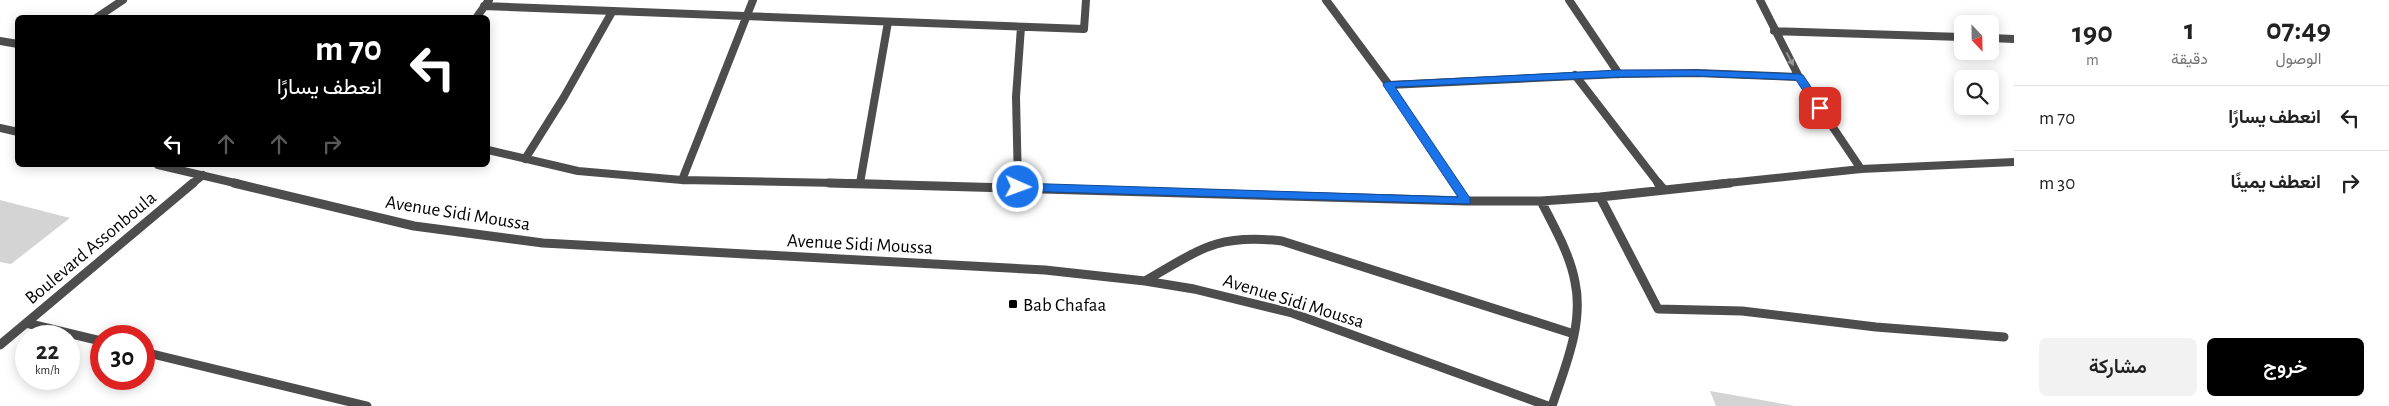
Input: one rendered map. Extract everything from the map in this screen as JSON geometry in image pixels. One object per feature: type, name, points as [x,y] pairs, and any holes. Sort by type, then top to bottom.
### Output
[{"type":"street","points":[[100,15],[123,0]]},
{"type":"street","points":[[682,180],[753,0]]},
{"type":"street","points":[[478,15],[487,3],[612,12],[745,18],[1084,29],[1086,0]]},
{"type":"street","points":[[1326,0],[1388,85],[1466,201]]},
{"type":"street","points":[[1569,0],[1619,74]]},
{"type":"street","points":[[1760,0],[1774,31],[1799,77],[1861,169]]},
{"type":"street","points":[[525,159],[564,97],[612,12]]},
{"type":"street","points":[[860,183],[888,22]]},
{"type":"street","points":[[1018,187],[1016,96],[1021,27]]},
{"type":"street","points":[[1774,31],[1954,37]]},
{"type":"street","points":[[1999,38],[2014,39]]},
{"type":"street","points":[[0,41],[15,44]]},
{"type":"street","points":[[1388,85],[1619,74],[1697,73],[1799,77]]},
{"type":"street","points":[[1575,75],[1662,189]]},
{"type":"street","points":[[0,128],[15,131]]},
{"type":"street","points":[[490,150],[578,171],[682,180],[1018,187],[1466,201],[1600,197],[1861,169],[2014,162]]},
{"type":"street","name":"Avenue Sidi Moussa","points":[[167,167],[414,226],[544,243],[1045,270],[1145,281],[1230,296],[1292,313],[1548,406]]},
{"type":"street","name":"Boulevard Assonboula","points":[[0,345],[203,175]]},
{"type":"street","points":[[1600,197],[1658,309],[1742,311],[1876,327],[2004,336]]},
{"type":"street","points":[[1541,200],[1572,272],[1577,294],[1574,334],[1552,406]]},
{"type":"street","points":[[1145,281],[1209,246],[1231,239],[1256,238],[1282,241],[1574,334]]},
{"type":"street","points":[[26,323],[90,338]]},
{"type":"street","points":[[155,355],[367,406]]},
{"type":"shaded area","points":[[0,200],[70,218],[11,264],[0,262]]},
{"type":"shaded area","points":[[1710,391],[1795,406],[1716,406]]},
{"type":"place","name":"Bab Chafaa","points":[[1013,304]]},
{"type":"route","points":[[1018,187],[1466,201],[1388,85],[1619,74],[1697,73],[1799,77],[1820,108]]}]
